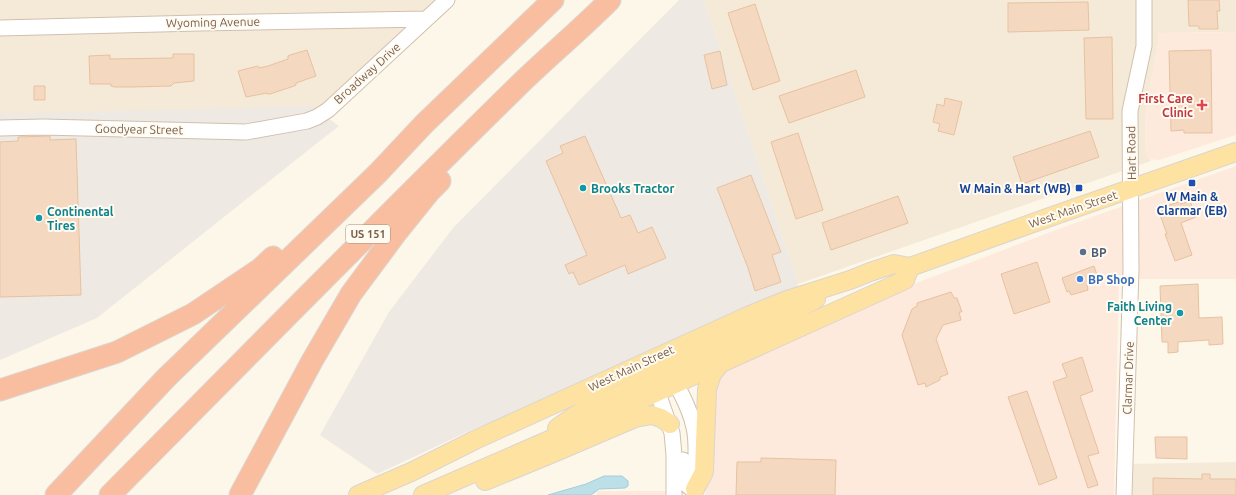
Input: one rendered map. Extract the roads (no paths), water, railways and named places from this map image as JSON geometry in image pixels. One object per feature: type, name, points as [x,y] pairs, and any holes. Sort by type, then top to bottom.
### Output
[{"type":"highway","name":"US 151","points":[[56,495],[166,378],[378,173],[424,124],[553,0]]},
{"type":"highway","name":"US 151","points":[[110,495],[256,346],[462,141],[522,82],[610,0]]},
{"type":"highway","points":[[248,489],[312,361],[351,294],[397,232],[430,191],[468,154],[610,0]]},
{"type":"highway","points":[[0,390],[117,352],[193,314],[260,269],[322,215],[378,173]]},
{"type":"main road","name":"West Main Street","points":[[424,495],[658,391],[668,369],[750,314],[894,264],[910,268],[1236,152]]},
{"type":"main road","name":"West Main Street","points":[[358,495],[411,472],[475,440],[580,392],[648,369],[668,369],[720,364],[905,280],[910,268]]},
{"type":"main road","points":[[694,492],[704,472],[707,389],[712,374],[720,364]]},
{"type":"main road","points":[[530,448],[585,409],[631,389],[648,369]]},
{"type":"main road","points":[[449,495],[635,418],[652,415],[661,418],[671,428]]},
{"type":"street","name":"Broadway Drive","points":[[277,126],[307,121],[328,110],[447,0]]},
{"type":"street","name":"Hart Road","points":[[1132,188],[1130,111],[1144,46],[1144,0]]},
{"type":"street","name":"Wyoming Avenue","points":[[0,28],[426,19]]},
{"type":"street","name":"Goodyear Street","points":[[0,128],[43,127],[246,132],[277,126]]},
{"type":"street","name":"Clarmar Drive","points":[[1124,495],[1131,314],[1132,188]]},
{"type":"street","points":[[648,369],[658,391],[671,428],[683,452],[685,484],[694,492]]},
{"type":"street","points":[[668,369],[685,404],[695,433],[694,492]]},
{"type":"street","points":[[671,428],[674,455],[674,495]]},
{"type":"water","points":[[604,476],[622,476],[628,481],[628,486],[625,488],[599,489],[591,495],[548,495],[586,484]]},
{"type":"place","name":"First Care Clinic","points":[[1202,105]]},
{"type":"place","name":"W Main & Clarmar (EB)","points":[[1192,183]]},
{"type":"place","name":"Brooks Tractor","points":[[583,188]]},
{"type":"place","name":"W Main & Hart (WB)","points":[[1079,188]]},
{"type":"place","name":"Continental Tires","points":[[39,218]]},
{"type":"place","name":"BP","points":[[1083,252]]},
{"type":"place","name":"BP Shop","points":[[1080,279]]},
{"type":"place","name":"Faith Living Center","points":[[1180,313]]}]
